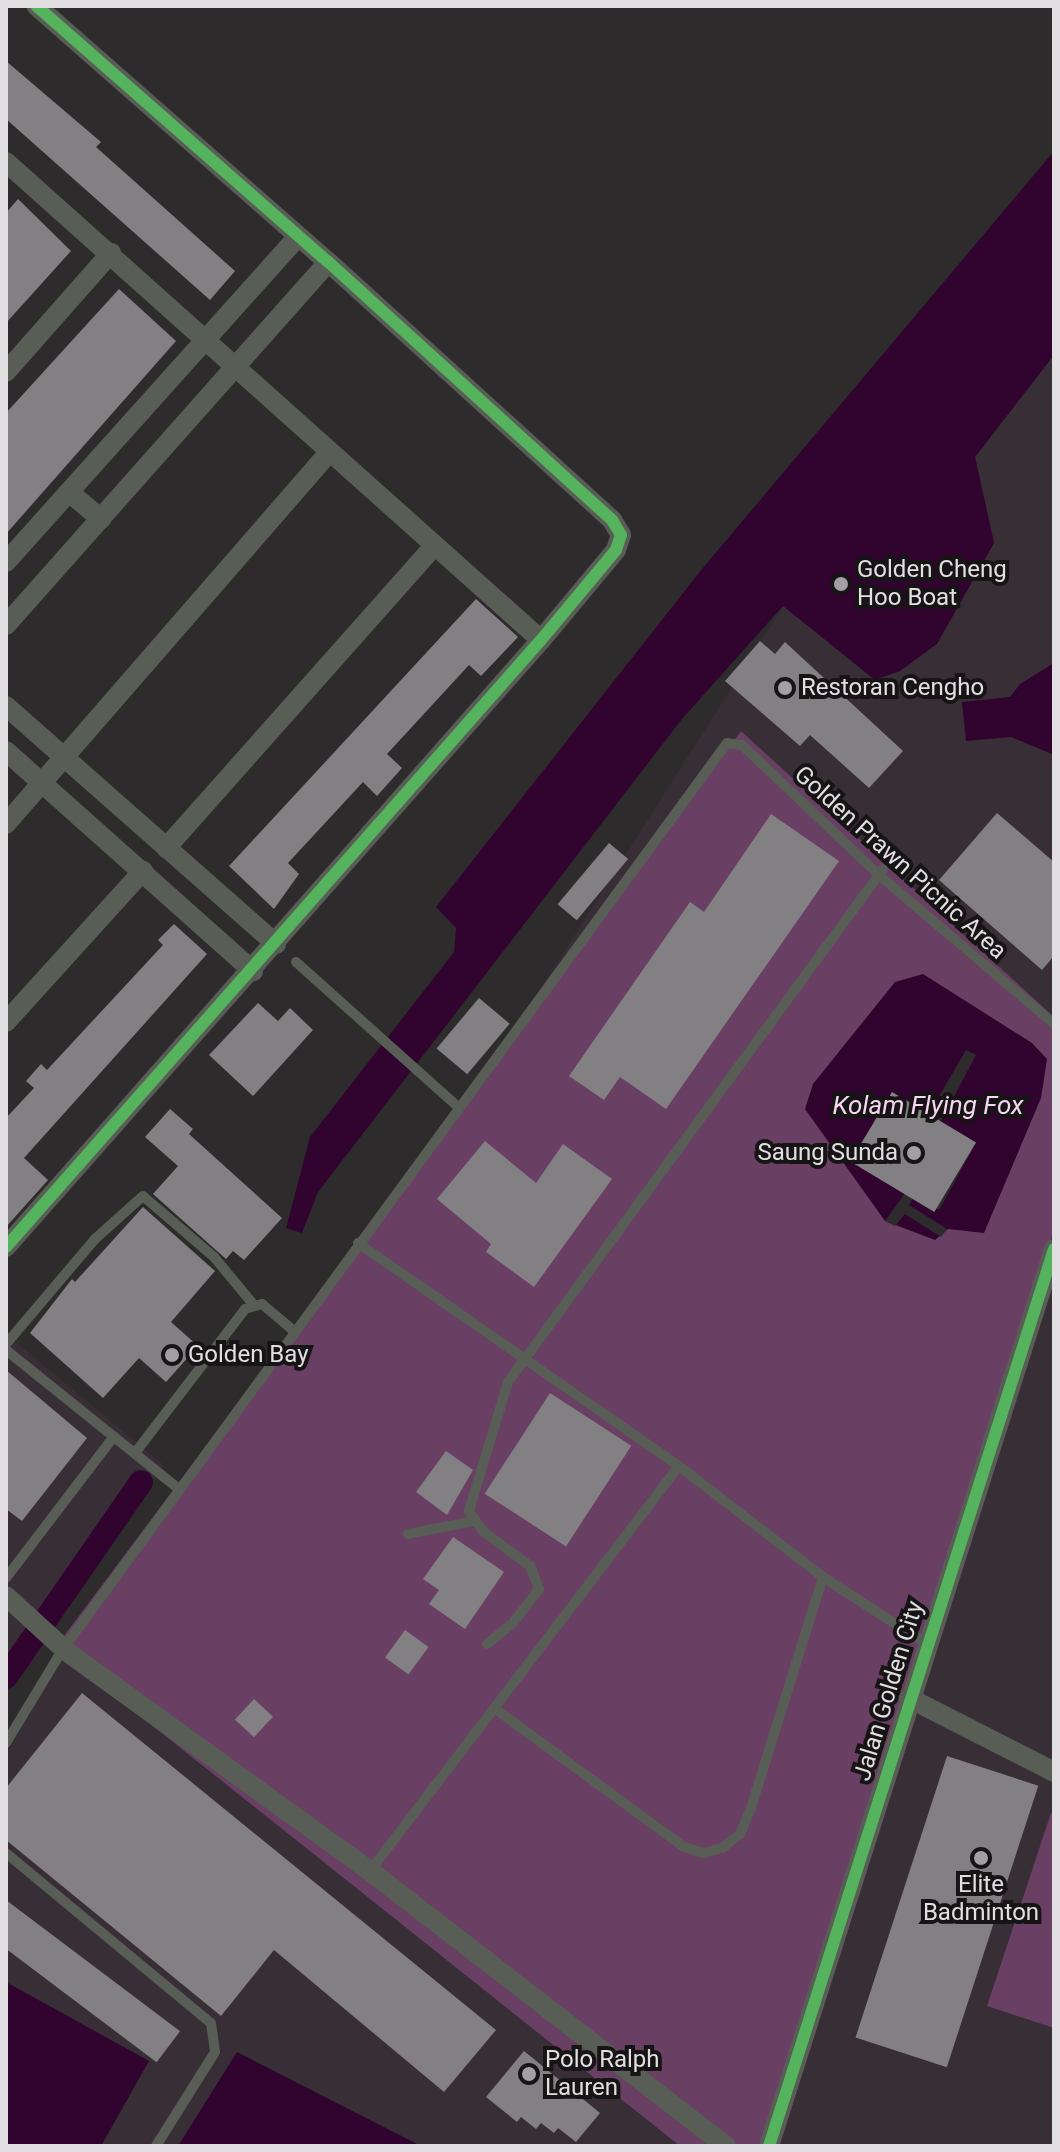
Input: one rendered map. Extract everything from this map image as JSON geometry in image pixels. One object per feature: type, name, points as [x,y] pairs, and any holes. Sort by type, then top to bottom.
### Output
[{"type":"street","points":[[6,1247],[253,971],[541,640],[616,550],[621,535],[617,527],[328,262],[37,6]]},
{"type":"street","points":[[6,162],[111,253],[328,454],[541,640]]},
{"type":"street","points":[[6,562],[298,237]]},
{"type":"street","points":[[6,372],[111,253]]},
{"type":"street","points":[[6,625],[328,262]]},
{"type":"street","points":[[6,824],[328,454]]},
{"type":"street","points":[[69,492],[101,519]]},
{"type":"street","points":[[166,848],[433,547]]},
{"type":"street","points":[[6,706],[276,944]]},
{"type":"street","points":[[6,751],[253,971]]},
{"type":"street","points":[[6,1022],[143,871]]},
{"type":"street","name":"Jalan Golden City","points":[[769,2146],[1054,1249]]},
{"type":"street","points":[[11,1600],[56,1643],[370,1871],[726,2146]]},
{"type":"street","points":[[909,1698],[1054,1772]]},
{"type":"lane","name":"Golden Prawn Picnic Area","points":[[458,1107],[721,749],[732,741],[742,745],[1054,1024]]},
{"type":"lane","points":[[487,1644],[513,1623],[539,1589],[530,1566],[474,1521],[469,1511],[508,1382],[881,872]]},
{"type":"lane","points":[[6,1743],[56,1643],[180,1490],[458,1107],[296,962]]},
{"type":"lane","points":[[180,1490],[6,1347],[84,1250],[126,1206],[143,1196],[214,1257],[253,1304]]},
{"type":"lane","points":[[358,1243],[679,1466],[823,1577],[926,1644]]},
{"type":"lane","points":[[253,1304],[262,1304],[294,1331]]},
{"type":"lane","points":[[135,1453],[253,1304]]},
{"type":"lane","points":[[6,1578],[114,1436]]},
{"type":"lane","points":[[370,1871],[679,1466]]},
{"type":"lane","points":[[408,1534],[474,1521]]},
{"type":"lane","points":[[494,1708],[684,1847],[704,1853],[722,1848],[740,1834],[751,1808],[823,1577]]},
{"type":"lane","points":[[6,1853],[211,2023],[215,2052],[156,2146]]},
{"type":"shaded area","points":[[1054,355],[1054,2146],[6,2146],[6,1755],[63,1655],[375,1250],[784,605],[875,680],[994,543],[975,457]]},
{"type":"shaded area","points":[[741,731],[1054,1017],[1054,1230],[761,2146],[680,2146],[55,1648]]},
{"type":"shaded area","points":[[6,1334],[164,1465],[6,1674]]},
{"type":"shaded area","points":[[1051,1813],[1054,1814],[1054,2028],[987,2006]]},
{"type":"water","points":[[1054,151],[1054,355],[975,457],[994,543],[937,644],[900,671],[875,680],[783,606],[682,719],[318,1192],[302,1233],[286,1228],[310,1137],[454,952],[456,928],[436,907],[702,569]]},
{"type":"water","points":[[1054,663],[1054,755],[1011,737],[966,741],[962,702],[1010,697],[1020,684]]},
{"type":"water","name":"Kolam Flying Fox","points":[[923,974],[1032,1043],[1047,1059],[1041,1098],[984,1233],[948,1229],[935,1240],[885,1221],[805,1109],[813,1084],[895,982]]},
{"type":"water","points":[[6,1982],[149,2061],[101,2146],[6,2146]]},
{"type":"water","points":[[237,2052],[421,2146],[178,2146]]},
{"type":"pier","name":"Saung Sunda","points":[[966,1050],[976,1055],[940,1123],[976,1143],[939,1210],[914,1196],[909,1205],[947,1229],[941,1237],[905,1214],[895,1226],[885,1221],[906,1192],[907,1158],[892,1185],[852,1162],[892,1092],[930,1112]]},
{"type":"building","points":[[6,61],[101,142],[96,147],[235,271],[210,300],[6,119]]},
{"type":"building","points":[[18,199],[71,251],[6,323],[6,213]]},
{"type":"building","points":[[119,289],[176,341],[6,534],[6,413]]},
{"type":"building","points":[[476,599],[518,637],[481,676],[469,665],[387,754],[402,768],[377,796],[363,782],[288,863],[299,874],[274,909],[229,866]]},
{"type":"building","name":"Restoran Cengho","points":[[760,641],[775,654],[785,642],[903,751],[869,788],[810,735],[800,746],[725,681]]},
{"type":"building","points":[[997,813],[1054,862],[1054,956],[1042,970],[939,880]]},
{"type":"building","points":[[771,814],[839,861],[666,1109],[620,1077],[604,1100],[569,1076],[690,902],[704,912]]},
{"type":"building","points":[[609,843],[628,859],[577,920],[558,904]]},
{"type":"building","points":[[174,924],[207,954],[24,1158],[48,1180],[6,1227],[6,1118],[34,1088],[26,1081],[41,1064],[47,1070],[163,945],[158,940]]},
{"type":"building","points":[[479,998],[510,1024],[467,1074],[437,1049]]},
{"type":"building","points":[[258,1003],[278,1021],[290,1008],[313,1030],[253,1096],[209,1055]]},
{"type":"building","name":"Saung Sunda","points":[[892,1092],[976,1142],[934,1212],[850,1161]]},
{"type":"building","points":[[170,1109],[193,1129],[189,1134],[282,1218],[244,1260],[233,1251],[226,1259],[153,1194],[178,1166],[145,1137]]},
{"type":"building","points":[[485,1141],[536,1183],[563,1144],[612,1179],[534,1287],[486,1252],[491,1244],[437,1199]]},
{"type":"building","points":[[143,1207],[215,1271],[171,1322],[198,1346],[166,1382],[139,1358],[103,1398],[30,1333],[72,1279],[75,1282]]},
{"type":"building","points":[[6,1370],[87,1438],[22,1521],[6,1509]]},
{"type":"building","points":[[550,1393],[631,1446],[566,1546],[485,1494]]},
{"type":"building","points":[[446,1451],[473,1470],[447,1515],[416,1492]]},
{"type":"building","points":[[453,1537],[504,1572],[465,1629],[429,1604],[439,1590],[423,1579]]},
{"type":"building","points":[[405,1630],[428,1647],[408,1675],[385,1658]]},
{"type":"building","points":[[82,1693],[496,2030],[444,2092],[274,1950],[221,2016],[6,1840],[6,1788]]},
{"type":"building","points":[[254,1699],[273,1717],[254,1737],[235,1719]]},
{"type":"building","points":[[947,1756],[1038,1786],[947,2067],[856,2038]]},
{"type":"building","points":[[6,1900],[180,2031],[157,2062],[6,1949]]},
{"type":"building","name":"Polo Ralph Lauren","points":[[524,2051],[600,2113],[576,2142],[558,2128],[554,2133],[541,2123],[536,2129],[521,2117],[517,2122],[486,2097]]},
{"type":"waterway","points":[[6,1677],[141,1482]]},
{"type":"cycle path","points":[[6,1247],[541,640],[616,550],[621,535],[612,520],[328,262],[37,6]]},
{"type":"cycle path","points":[[769,2146],[1054,1249]]},
{"type":"place","name":"Golden Cheng Hoo Boat","points":[[841,584]]},
{"type":"place","name":"Restoran Cengho","points":[[785,688]]},
{"type":"place","name":"Saung Sunda","points":[[914,1153]]},
{"type":"place","name":"Golden Bay","points":[[172,1355]]},
{"type":"place","name":"Elite Badminton","points":[[981,1858]]},
{"type":"place","name":"Polo Ralph Lauren","points":[[529,2074]]}]
